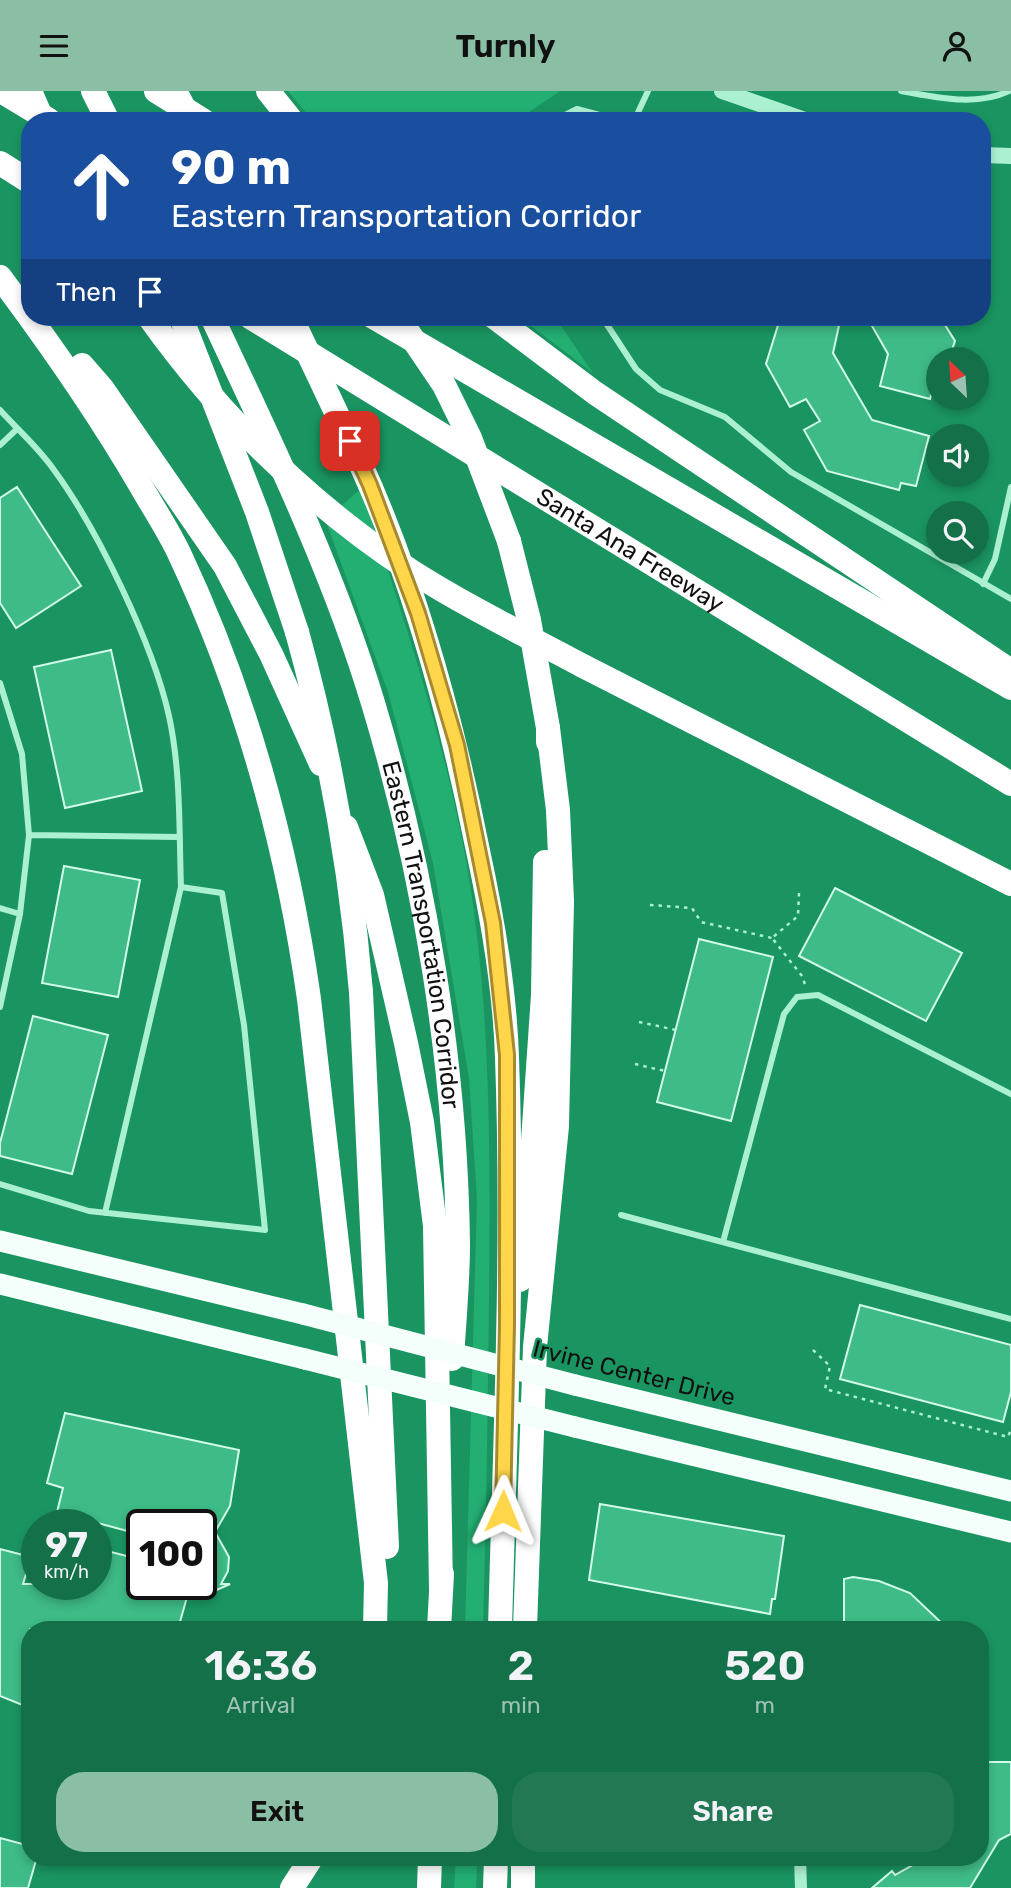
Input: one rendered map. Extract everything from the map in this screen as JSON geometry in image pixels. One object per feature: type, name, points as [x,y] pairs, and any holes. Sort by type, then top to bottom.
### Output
[{"type":"highway","points":[[1,91],[35,112]]},
{"type":"highway","points":[[30,91],[39,112]]},
{"type":"highway","points":[[156,91],[190,112]]},
{"type":"highway","points":[[175,91],[186,112]]},
{"type":"highway","points":[[268,91],[285,112]]},
{"type":"highway","points":[[0,163],[21,176]]},
{"type":"highway","points":[[0,276],[21,297]]},
{"type":"highway","points":[[0,276],[21,306]]},
{"type":"highway","points":[[36,326],[101,418],[178,550],[216,636],[261,766],[295,905],[309,999],[376,1583],[375,1621]]},
{"type":"highway","points":[[48,326],[102,389],[225,566],[311,737],[372,895],[422,1122],[435,1226],[439,1621]]},
{"type":"highway","points":[[156,326],[235,422],[293,480],[338,518],[449,594],[601,675],[1011,884]]},
{"type":"highway","points":[[185,326],[257,512],[297,632],[330,761],[341,821],[353,902],[361,992],[388,1621]]},
{"type":"highway","name":"Eastern Transportation Corridor","points":[[216,326],[317,548],[373,701],[410,845],[438,1003],[451,1114],[458,1246],[441,1589]]},
{"type":"highway","name":"Santa Ana Freeway","points":[[265,326],[1011,784]]},
{"type":"highway","points":[[295,326],[361,465],[418,613],[457,745],[493,923],[507,1055],[507,1324],[500,1621]]},
{"type":"highway","points":[[389,326],[999,672],[1011,711]]},
{"type":"highway","points":[[404,326],[454,406],[485,475],[509,541],[528,620],[548,728],[558,810],[562,901],[557,1126],[535,1347],[525,1621]]},
{"type":"highway","points":[[506,326],[595,393],[999,672],[1011,688]]},
{"type":"highway","points":[[507,1324],[523,1269],[529,1199],[543,995],[548,728]]},
{"type":"highway","points":[[292,1888],[306,1866]]},
{"type":"highway","points":[[429,1888],[430,1866]]},
{"type":"highway","points":[[495,1888],[496,1866]]},
{"type":"highway","points":[[523,1866],[523,1888]]},
{"type":"main road","name":"Irvine Center Drive","points":[[0,1241],[1011,1491]]},
{"type":"main road","points":[[0,1284],[1011,1532]]},
{"type":"street","points":[[722,91],[782,112]]},
{"type":"street","points":[[991,155],[1011,156]]},
{"type":"street","points":[[800,1866],[801,1888]]},
{"type":"lane","points":[[638,112],[648,91]]},
{"type":"lane","points":[[901,91],[975,100],[993,98],[1009,91]]},
{"type":"lane","points":[[571,112],[577,109],[588,112]]},
{"type":"lane","points":[[608,326],[636,369],[660,390],[725,417],[792,471],[1011,600]]},
{"type":"lane","points":[[0,410],[54,469],[101,549],[151,655],[169,717],[177,774],[181,887],[105,1213]]},
{"type":"lane","points":[[0,445],[17,429]]},
{"type":"lane","points":[[984,584],[995,559],[1011,487]]},
{"type":"lane","points":[[0,683],[22,754],[29,835],[20,914],[0,1007]]},
{"type":"lane","points":[[29,835],[179,837]]},
{"type":"lane","points":[[0,1184],[89,1211],[265,1230],[244,1025],[222,893],[181,887]]},
{"type":"lane","points":[[0,908],[20,914]]},
{"type":"lane","points":[[723,1242],[784,1014],[797,997],[808,993],[818,995],[1011,1094]]},
{"type":"lane","points":[[621,1215],[1011,1319]]},
{"type":"path","points":[[772,938],[798,916],[799,893]]},
{"type":"path","points":[[650,905],[692,908],[701,922],[772,938],[802,975],[808,993]]},
{"type":"path","points":[[639,1022],[676,1030]]},
{"type":"path","points":[[635,1064],[665,1071]]},
{"type":"path","points":[[813,1350],[830,1366],[825,1389],[1009,1437],[1011,1429]]},
{"type":"green space","points":[[288,91],[560,91],[529,112],[306,112]]},
{"type":"green space","points":[[531,326],[561,326],[593,373]]},
{"type":"green space","points":[[361,489],[429,705],[468,871],[485,1020],[489,1159],[483,1621],[465,1621],[477,1199],[469,1078],[433,863],[388,692],[325,519]]},
{"type":"green space","points":[[455,1866],[477,1866],[476,1888],[454,1888]]},
{"type":"building","points":[[778,326],[839,326],[833,353],[872,420],[926,435],[926,448],[916,486],[901,483],[899,490],[827,471],[804,430],[820,421],[806,399],[790,407],[766,364]]},
{"type":"building","points":[[872,326],[946,326],[955,341],[953,347],[926,347],[926,398],[880,386],[888,354]]},
{"type":"building","points":[[17,487],[81,586],[16,628],[0,603],[0,498]]},
{"type":"building","points":[[111,650],[142,791],[65,808],[34,667]]},
{"type":"building","points":[[64,866],[140,880],[118,997],[42,983]]},
{"type":"building","points":[[835,888],[962,953],[926,1021],[799,956]]},
{"type":"building","points":[[699,939],[773,957],[731,1121],[657,1102]]},
{"type":"building","points":[[33,1016],[108,1035],[72,1174],[0,1156],[0,1143]]},
{"type":"building","points":[[860,1305],[1011,1345],[1011,1392],[1003,1422],[840,1379]]},
{"type":"building","points":[[65,1413],[239,1450],[230,1506],[217,1529],[217,1509],[126,1509],[126,1531],[112,1527],[112,1509],[58,1509],[63,1488],[47,1483]]},
{"type":"building","points":[[600,1504],[784,1536],[775,1599],[772,1599],[770,1614],[589,1580]]},
{"type":"building","points":[[217,1536],[229,1557],[228,1571],[221,1584],[230,1584],[217,1590]]},
{"type":"building","points":[[0,1549],[21,1554],[21,1600],[112,1600],[112,1552],[126,1556],[126,1600],[186,1600],[180,1621],[21,1621],[21,1704],[0,1696]]},
{"type":"building","points":[[853,1577],[879,1581],[910,1593],[940,1621],[844,1621],[844,1579]]},
{"type":"building","points":[[989,1762],[1011,1762],[1011,1834],[999,1840],[989,1857]]},
{"type":"building","points":[[0,1838],[21,1844],[21,1866],[34,1866],[28,1888],[0,1888]]},
{"type":"building","points":[[911,1866],[983,1866],[970,1888],[872,1888],[892,1871],[895,1875]]},
{"type":"route","points":[[350,441],[370,485],[418,613],[457,745],[493,923],[507,1055],[507,1324],[503,1511]]}]
